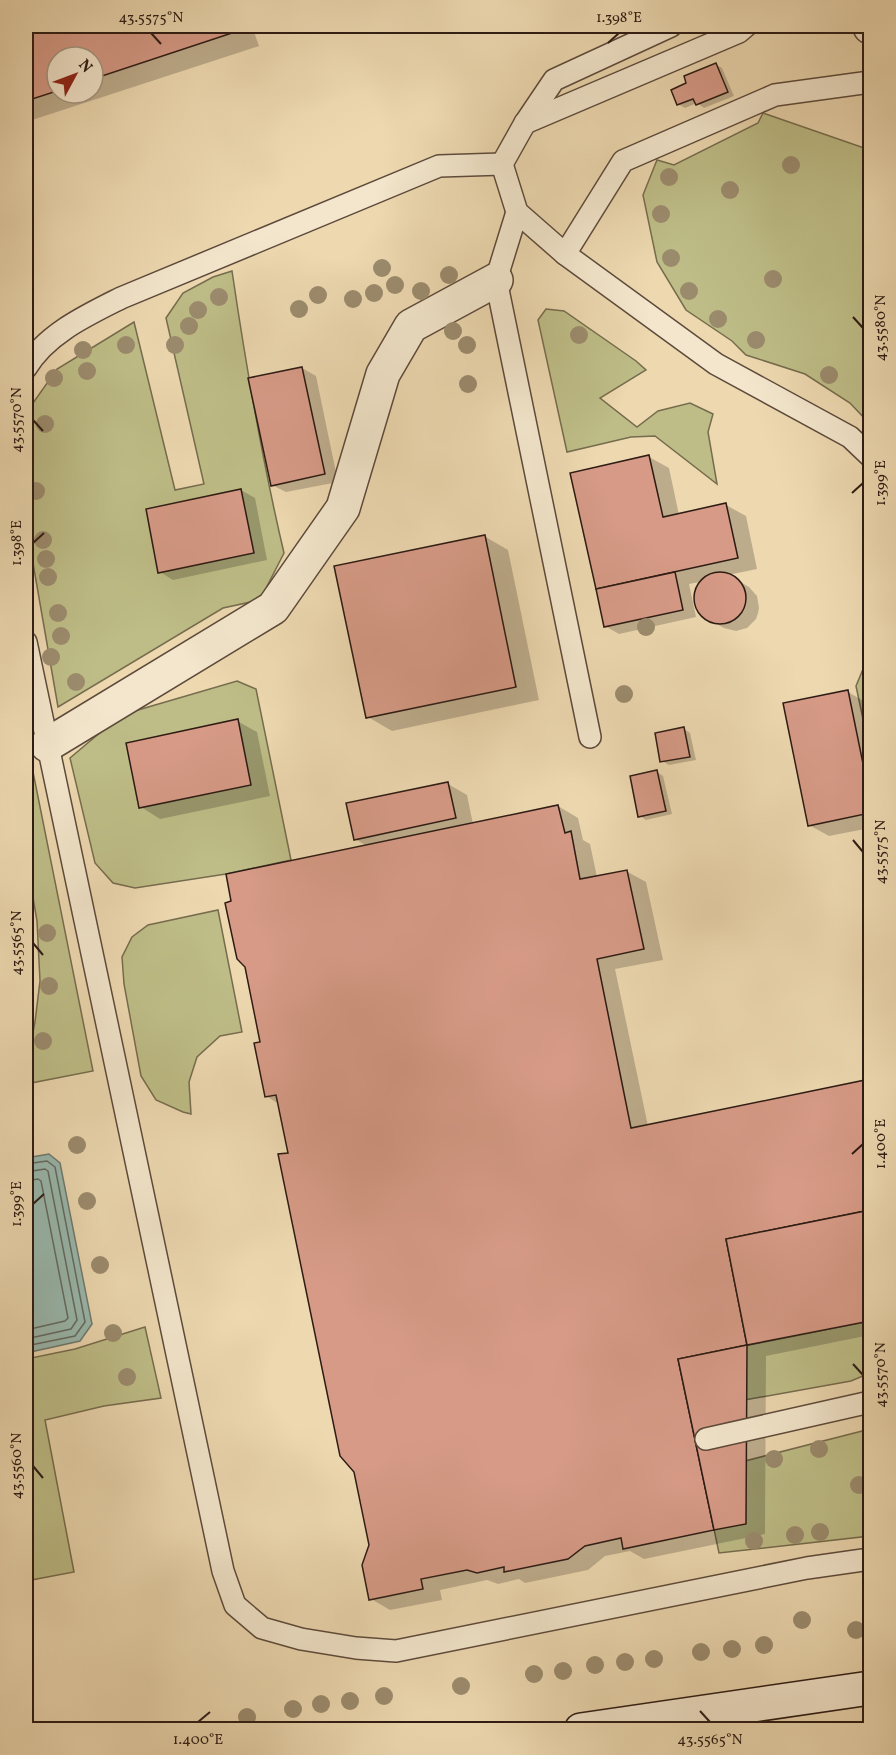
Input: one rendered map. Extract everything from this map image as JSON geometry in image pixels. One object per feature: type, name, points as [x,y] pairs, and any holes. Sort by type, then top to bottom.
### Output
[{"type":"street","points":[[47,745],[273,608],[343,508],[383,374],[411,326],[496,279]]},
{"type":"street","points":[[581,1730],[669,1723],[870,1688]]},
{"type":"lane","points":[[671,26],[554,80],[525,123],[502,164],[517,212],[564,254],[716,364],[850,437],[870,456]]},
{"type":"lane","points":[[525,123],[739,32],[746,26]]},
{"type":"lane","points":[[564,254],[623,161],[775,95],[870,82]]},
{"type":"lane","points":[[26,368],[50,340],[83,317],[121,298],[439,166],[502,164]]},
{"type":"lane","points":[[517,212],[496,279],[590,737]]},
{"type":"lane","points":[[26,642],[223,1571],[235,1605],[262,1628],[301,1639],[356,1648],[396,1651],[807,1568],[870,1559]]},
{"type":"lane","points":[[706,1439],[870,1402]]},
{"type":"shaded area","points":[[763,113],[870,150],[870,424],[850,403],[805,374],[746,355],[732,341],[686,310],[657,262],[643,195],[657,160],[674,165],[758,123]]},
{"type":"shaded area","points":[[232,271],[255,413],[284,553],[260,600],[223,608],[58,707],[26,523],[26,413],[57,369],[134,322],[175,490],[204,484],[166,318],[183,293],[213,277]]},
{"type":"shaded area","points":[[546,309],[564,311],[646,370],[600,398],[637,427],[658,411],[690,403],[713,414],[708,432],[717,484],[655,436],[631,437],[567,452],[538,320]]},
{"type":"shaded area","points":[[870,654],[870,752],[856,686]]},
{"type":"shaded area","points":[[237,681],[256,689],[291,860],[226,874],[135,888],[113,883],[95,863],[70,758],[121,715]]},
{"type":"shaded area","points":[[26,737],[93,1071],[26,1084],[26,1068],[40,981],[37,921],[26,856]]},
{"type":"shaded area","points":[[218,910],[242,1032],[220,1036],[197,1057],[189,1082],[191,1114],[156,1100],[141,1076],[124,984],[122,957],[132,937],[148,925]]},
{"type":"shaded area","points":[[870,1321],[870,1373],[851,1381],[689,1410],[678,1359]]},
{"type":"shaded area","points":[[145,1327],[161,1398],[104,1406],[45,1420],[74,1572],[26,1581],[26,1359],[75,1349]]},
{"type":"shaded area","points":[[870,1429],[870,1536],[719,1553],[702,1472]]},
{"type":"water","points":[[49,1154],[60,1163],[92,1324],[80,1341],[26,1353],[26,1158]]},
{"type":"building","points":[[26,26],[233,26],[235,32],[105,75],[105,45],[45,45],[45,95],[26,101]]},
{"type":"building","points":[[716,63],[728,92],[696,105],[693,99],[677,105],[671,90],[686,83],[684,76]]},
{"type":"building","points":[[302,367],[325,474],[271,486],[248,378]]},
{"type":"building","points":[[649,455],[663,517],[726,503],[738,558],[596,589],[570,473]]},
{"type":"building","points":[[241,489],[254,553],[158,573],[146,509]]},
{"type":"building","points":[[485,535],[516,687],[366,718],[334,566]]},
{"type":"building","points":[[675,572],[683,610],[604,627],[596,589]]},
{"type":"building","points":[[720,572],[730,574],[738,580],[744,588],[746,598],[744,608],[738,616],[730,622],[720,624],[710,622],[702,616],[696,608],[694,598],[696,588],[702,580],[710,574]]},
{"type":"building","points":[[848,690],[870,798],[870,813],[808,826],[783,703]]},
{"type":"building","points":[[238,719],[251,785],[139,808],[126,743]]},
{"type":"building","points":[[684,727],[690,757],[660,762],[655,733]]},
{"type":"building","points":[[657,770],[666,811],[638,817],[630,776]]},
{"type":"building","points":[[448,782],[456,818],[354,840],[346,803]]},
{"type":"building","points":[[558,805],[565,833],[571,831],[580,879],[627,870],[644,949],[597,959],[631,1128],[870,1079],[870,1210],[726,1239],[747,1345],[678,1359],[714,1530],[623,1549],[621,1538],[585,1546],[568,1559],[504,1572],[504,1567],[477,1573],[467,1570],[421,1579],[423,1589],[369,1600],[362,1565],[369,1545],[354,1472],[340,1456],[278,1154],[288,1153],[276,1095],[265,1097],[254,1043],[260,1042],[245,967],[237,959],[225,903],[231,901],[226,874]]},
{"type":"building","points":[[870,1210],[870,1321],[747,1345],[726,1239]]},
{"type":"building","points":[[747,1345],[746,1524],[714,1530],[678,1359]]}]
